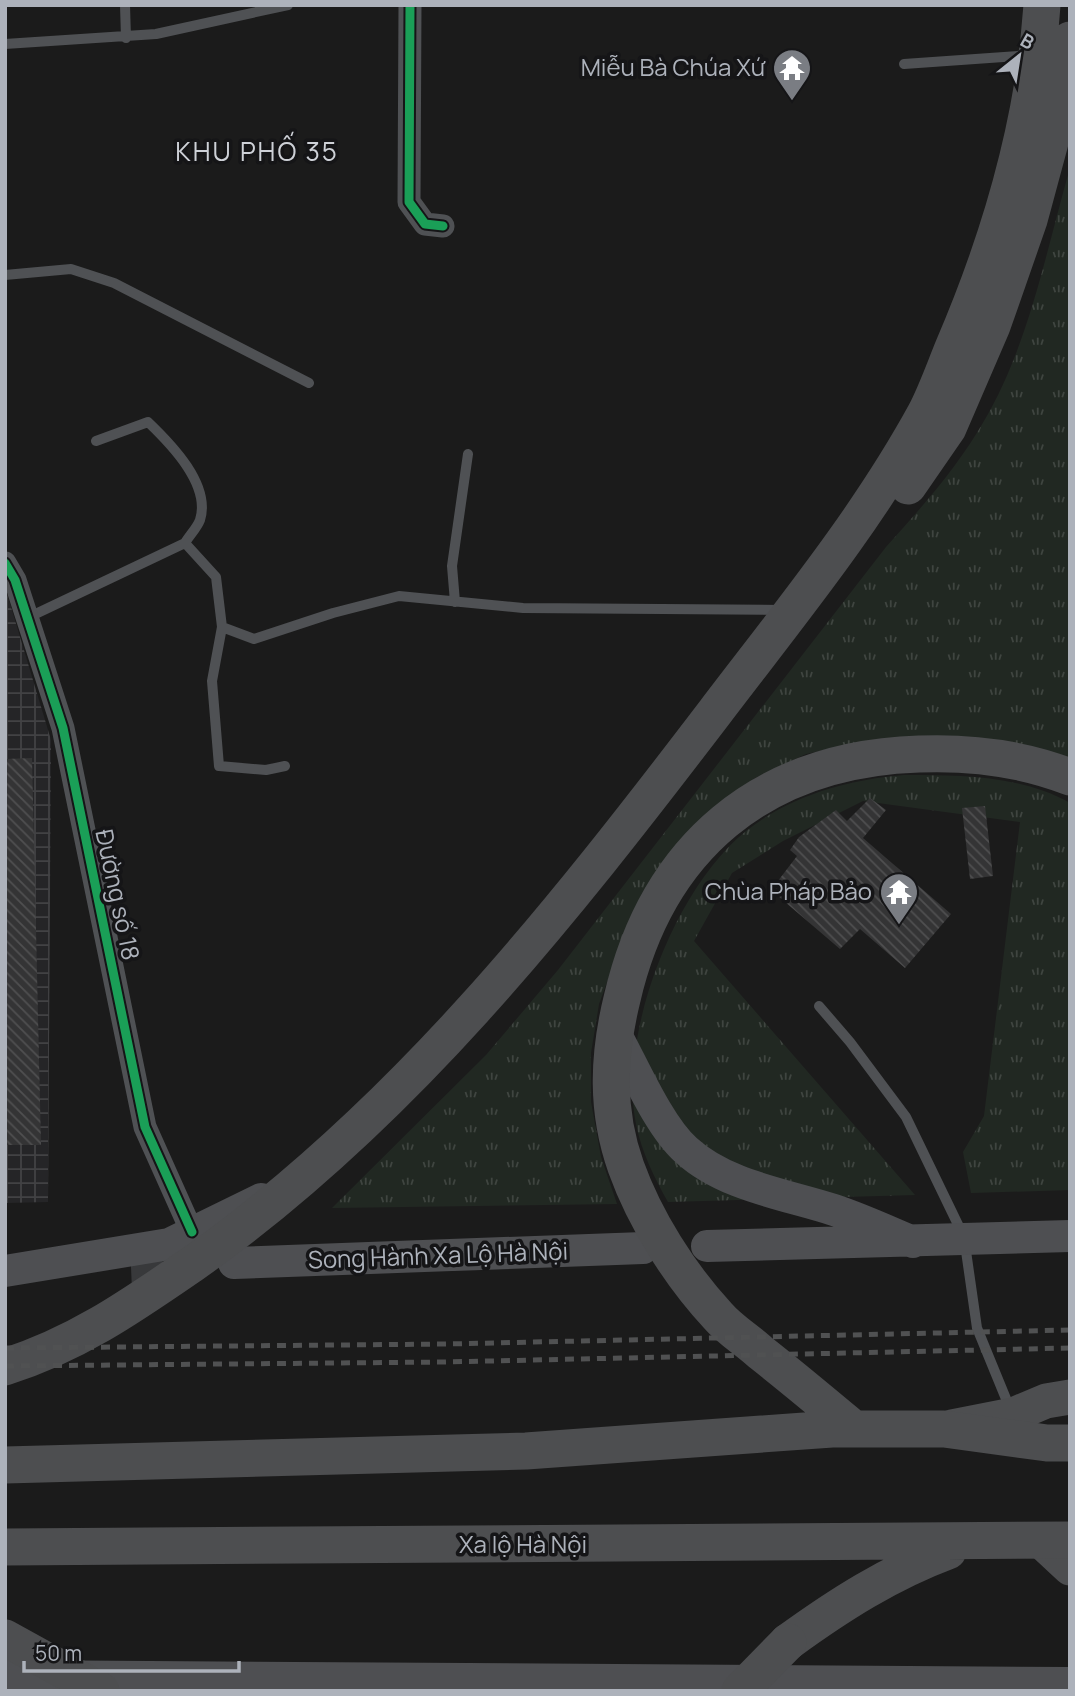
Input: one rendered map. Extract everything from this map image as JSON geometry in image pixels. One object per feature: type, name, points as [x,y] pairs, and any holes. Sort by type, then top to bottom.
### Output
[{"type":"highway","points":[[5,1367],[43,1355],[109,1322],[247,1226],[306,1177],[407,1081],[531,947],[607,854],[869,504],[926,411],[967,315],[1002,214],[1028,109],[1042,5]]},
{"type":"highway","points":[[247,1226],[274,1231],[406,1112],[478,1040],[612,880],[884,521],[948,428],[992,326],[1029,220],[1054,131],[1070,40]]},
{"type":"highway","points":[[854,1429],[719,1317],[648,1219],[625,1166],[612,1113],[610,1064],[614,1031],[630,963],[653,913],[680,869],[711,834],[743,806],[780,783],[819,768],[859,760],[948,753],[1017,761],[1070,777]]},
{"type":"highway","points":[[5,1465],[526,1451],[854,1429],[1018,1427],[1070,1443]]},
{"type":"highway","name":"Xa lộ Hà Nội","points":[[5,1547],[1055,1541]]},
{"type":"highway","points":[[740,1691],[788,1642],[846,1600],[905,1567],[972,1543]]},
{"type":"highway","points":[[5,1639],[101,1691]]},
{"type":"main road","points":[[614,1031],[661,1117],[685,1150],[711,1168],[743,1183],[837,1211],[913,1242]]},
{"type":"main road","points":[[5,1271],[169,1244],[306,1177]]},
{"type":"main road","points":[[707,1246],[1070,1236]]},
{"type":"main road","name":"Song Hành Xa Lộ Hà Nội","points":[[234,1263],[643,1248]]},
{"type":"main road","points":[[5,1271],[131,1267]]},
{"type":"main road","points":[[1018,1427],[1046,1401],[1070,1396]]},
{"type":"main road","name":"Xa lộ Hà Nội","points":[[1055,1541],[1070,1567]]},
{"type":"main road","points":[[5,1676],[1070,1683]]},
{"type":"street","points":[[410,5],[409,202],[425,224],[443,226]]},
{"type":"street","name":"Đường số 18","points":[[5,563],[15,580],[63,728],[145,1127],[192,1233]]},
{"type":"lane","points":[[125,5],[126,38]]},
{"type":"lane","points":[[5,44],[156,34],[288,5]]},
{"type":"lane","points":[[904,64],[1036,55]]},
{"type":"lane","points":[[5,275],[71,269],[114,284],[309,383]]},
{"type":"lane","points":[[27,618],[185,543],[200,520],[201,491],[167,440],[148,422],[96,441]]},
{"type":"lane","points":[[455,602],[452,566],[468,454]]},
{"type":"lane","points":[[185,543],[216,577],[222,627],[212,681],[219,766],[266,770],[285,766]]},
{"type":"lane","points":[[222,627],[254,639],[333,613],[399,596],[523,608],[792,610]]},
{"type":"lane","points":[[819,1006],[850,1042],[906,1117],[964,1237],[977,1328],[1018,1427]]},
{"type":"shaded area","points":[[5,587],[51,740],[48,1202],[5,1203]]},
{"type":"green space","points":[[1070,168],[1070,763],[861,742],[806,754],[755,778],[715,810],[630,920],[599,1004],[591,1053],[591,1102],[601,1157],[617,1204],[332,1208],[486,1055],[558,970],[886,547],[951,471],[984,421],[1013,361],[1035,297]]},
{"type":"green space","points":[[904,775],[989,778],[1031,787],[1070,803],[1070,1190],[971,1193],[963,1152],[984,1116],[1020,822],[863,801],[783,841],[732,873],[694,941],[915,1195],[668,1202],[642,1145],[636,1124],[633,1088],[636,1048],[644,1007],[675,925],[696,888],[720,856],[764,818],[821,791],[841,785]]},
{"type":"building","points":[[32,758],[41,1145],[5,1145],[5,759]]},
{"type":"building","points":[[870,798],[886,810],[863,838],[951,914],[905,968],[860,929],[840,949],[771,890],[797,856],[790,850],[799,837],[836,810],[847,821]]},
{"type":"building","points":[[985,806],[993,876],[970,879],[962,808]]},
{"type":"tunnel","points":[[131,1267],[201,1264]]},
{"type":"railway","points":[[5,1348],[447,1344],[1070,1330]]},
{"type":"railway","points":[[5,1366],[445,1362],[1070,1348]]},
{"type":"cycle path","points":[[410,5],[409,202],[425,224],[443,226]]},
{"type":"cycle path","points":[[5,563],[15,580],[63,728],[145,1127],[192,1232]]},
{"type":"place","name":"Miễu Bà Chúa Xứ","points":[[792,102]]},
{"type":"place","name":"Chùa Pháp Bảo","points":[[899,926]]},
{"type":"district","name":"KHU PHỐ 35","points":[[257,152]]}]
